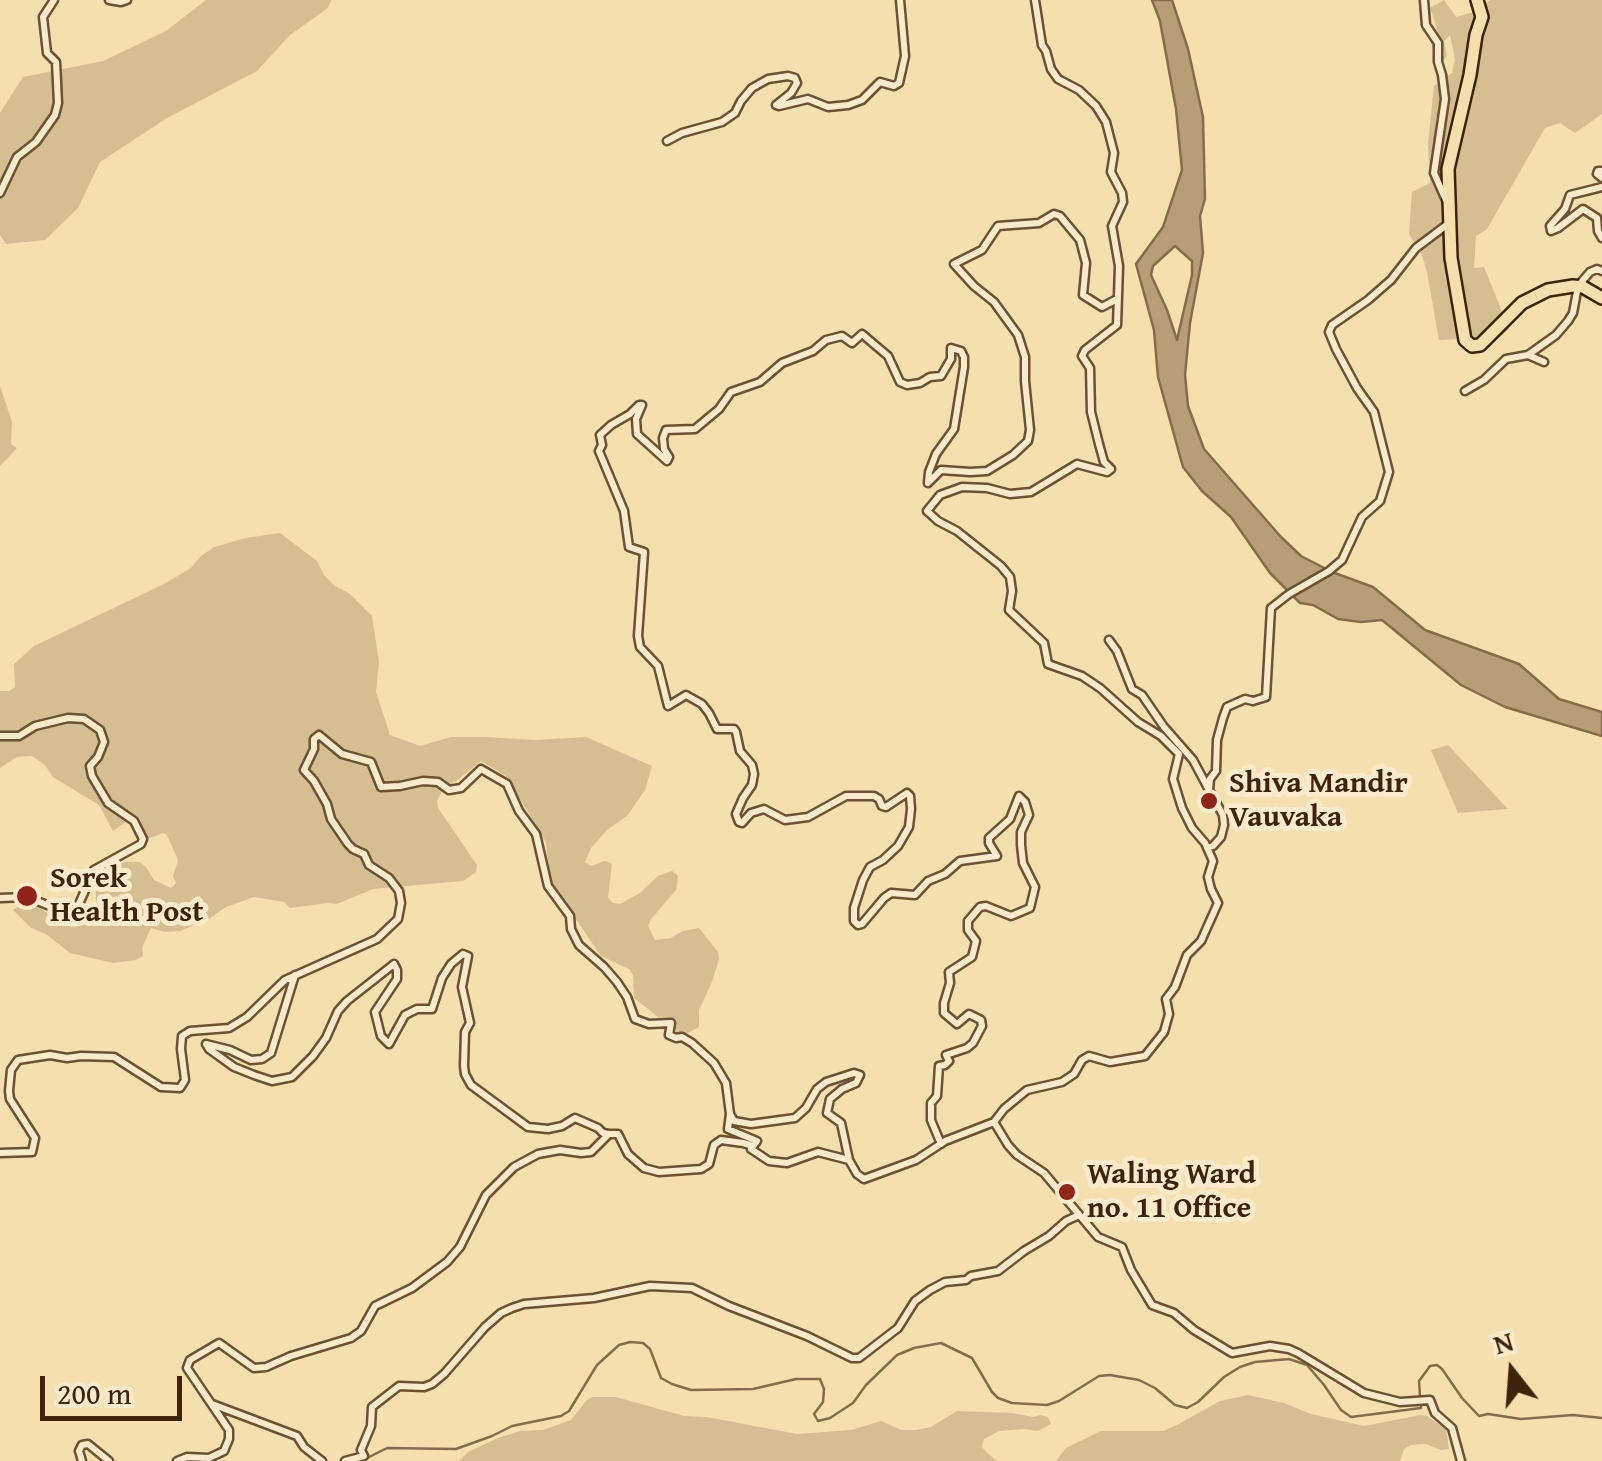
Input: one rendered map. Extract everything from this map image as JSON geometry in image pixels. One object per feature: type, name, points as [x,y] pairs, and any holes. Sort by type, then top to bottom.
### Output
[{"type":"highway","points":[[1477,0],[1482,16],[1448,170],[1452,258],[1466,340],[1472,346],[1486,341],[1510,314],[1548,290],[1578,286],[1602,298]]},
{"type":"street","points":[[0,193],[17,156],[36,142],[55,115],[56,62],[47,53],[43,17],[54,0]]},
{"type":"street","points":[[108,0],[127,0]]},
{"type":"street","points":[[667,141],[722,122],[735,113],[752,88],[768,79],[796,78],[791,93],[776,105],[779,106],[808,99],[828,107],[848,105],[862,100],[880,82],[894,86],[899,82],[905,56],[900,0]]},
{"type":"street","points":[[730,1114],[734,1121],[751,1124],[795,1118],[806,1108],[816,1089],[826,1082],[860,1075],[856,1083],[830,1100],[828,1114],[841,1124],[856,1174],[864,1179],[916,1160],[941,1144],[994,1122],[1027,1090],[1062,1082],[1089,1056],[1110,1062],[1146,1056],[1164,1032],[1166,999],[1187,955],[1201,941],[1218,902],[1208,877],[1213,860],[1192,828],[1172,779],[1179,754],[1100,688],[1082,676],[1048,664],[1044,644],[1009,610],[1010,576],[958,531],[927,511],[940,495],[962,486],[1010,494],[1032,492],[1077,464],[1107,472],[1112,468],[1104,462],[1099,444],[1092,412],[1090,368],[1082,356],[1117,325],[1119,266],[1112,226],[1123,202],[1122,193],[1111,172],[1114,154],[1110,134],[1096,106],[1079,90],[1058,80],[1050,69],[1035,0]]},
{"type":"street","points":[[1424,0],[1426,25],[1438,43],[1445,99],[1434,173],[1448,204]]},
{"type":"street","points":[[1602,188],[1570,194],[1565,209],[1550,226],[1551,230],[1558,228],[1583,209],[1597,218],[1602,238]]},
{"type":"street","points":[[941,1144],[931,1104],[937,1096],[939,1066],[949,1060],[946,1055],[972,1043],[982,1026],[982,1020],[969,1014],[957,1024],[944,1013],[949,972],[972,957],[976,941],[968,930],[968,920],[980,907],[1011,916],[1030,908],[1035,887],[1023,862],[1021,845],[1021,832],[1029,814],[1025,802],[1018,796],[1010,819],[989,838],[997,856],[960,861],[945,874],[928,881],[916,895],[891,893],[862,924],[854,921],[854,908],[863,880],[870,867],[898,846],[909,827],[911,809],[907,793],[886,807],[874,796],[846,796],[808,817],[785,820],[764,809],[739,822],[736,814],[754,774],[740,751],[736,732],[717,729],[702,704],[686,695],[668,706],[658,666],[640,647],[644,552],[628,547],[624,512],[599,451],[600,435],[642,405],[636,419],[637,434],[667,460],[663,438],[666,430],[695,430],[731,392],[760,382],[782,363],[814,352],[826,340],[842,336],[852,342],[862,334],[888,356],[900,382],[907,385],[941,376],[951,359],[951,348],[961,351],[964,367],[954,429],[936,454],[928,482],[941,470],[988,470],[1028,442],[1025,356],[1018,334],[1002,313],[954,264],[982,250],[998,226],[1039,224],[1054,214],[1080,240],[1086,264],[1083,295],[1102,306],[1117,300]]},
{"type":"street","points":[[1209,789],[1216,772],[1217,740],[1226,707],[1266,696],[1271,608],[1342,560],[1362,517],[1380,501],[1389,472],[1374,412],[1336,349],[1330,332],[1332,325],[1391,280],[1416,248],[1449,223]]},
{"type":"street","points":[[1465,391],[1484,380],[1506,359],[1528,355],[1556,336],[1573,313],[1578,286],[1590,272],[1602,272]]},
{"type":"street","points":[[1528,355],[1544,362]]},
{"type":"street","points":[[1109,640],[1132,689],[1142,694],[1193,760],[1223,815],[1220,836],[1214,846],[1207,848]]},
{"type":"street","points":[[0,736],[19,736],[34,726],[68,718],[84,719],[100,730],[104,742],[90,766],[92,776],[108,803],[134,821],[143,840],[94,870],[79,904],[70,914],[27,897],[0,898]]},
{"type":"street","points":[[0,1153],[32,1152],[34,1138],[8,1091],[11,1070],[18,1060],[50,1055],[114,1058],[161,1086],[180,1088],[185,1080],[182,1036],[190,1031],[228,1028],[247,1017],[284,980],[378,939],[398,919],[402,903],[399,891],[337,829],[314,781],[304,770],[314,750],[314,738],[319,735],[342,754],[371,762],[380,787],[423,781],[438,782],[450,790],[461,788],[481,769],[507,784],[519,811],[536,834],[548,886],[570,916],[579,945],[604,966],[627,998],[635,1019],[650,1024],[671,1023],[670,1035],[692,1043],[714,1063],[726,1083],[728,1129],[757,1141],[751,1148]]},
{"type":"street","points":[[296,974],[271,1053],[250,1060],[206,1044],[210,1049],[234,1067],[254,1075],[272,1081],[292,1077],[313,1056],[347,1001],[394,964],[396,979],[374,1012],[381,1036],[389,1044],[405,1016],[417,1010],[432,1010],[442,978],[463,954],[468,956],[462,987],[470,1023],[465,1032],[465,1074],[471,1085],[528,1126],[548,1129],[575,1118],[603,1133],[618,1134],[628,1154],[644,1168],[659,1172],[702,1169],[709,1164],[714,1145],[721,1140],[750,1145],[770,1161],[784,1164],[818,1152],[849,1160]]},
{"type":"street","points":[[994,1122],[1016,1154],[1044,1173],[1098,1237],[1122,1246],[1152,1305],[1174,1313],[1232,1353],[1270,1346],[1289,1349],[1364,1393],[1400,1402],[1430,1400],[1435,1413],[1452,1428],[1461,1461]]},
{"type":"street","points":[[177,1461],[187,1457],[209,1458],[224,1451],[230,1439],[229,1430],[187,1368],[190,1360],[219,1343],[254,1368],[266,1367],[351,1338],[362,1331],[376,1306],[412,1288],[447,1262],[460,1247],[486,1195],[514,1167],[538,1154],[560,1150],[591,1152],[609,1134]]},
{"type":"street","points":[[345,1461],[364,1456],[361,1450],[372,1407],[399,1386],[432,1384],[485,1327],[512,1308],[594,1298],[650,1286],[692,1288],[859,1358],[898,1328],[915,1302],[930,1290],[945,1282],[998,1272],[1079,1215]]},
{"type":"street","points":[[212,1404],[297,1436],[322,1461]]},
{"type":"street","points":[[82,1461],[79,1451],[88,1444],[109,1461]]},
{"type":"shaded area","points":[[206,0],[331,0],[328,8],[290,35],[257,71],[167,118],[100,162],[78,208],[45,240],[6,244],[0,235],[0,113],[23,77],[103,61],[166,31]]},
{"type":"shaded area","points":[[1152,0],[1172,0],[1203,117],[1203,253],[1185,375],[1188,406],[1204,449],[1301,556],[1373,587],[1425,630],[1519,664],[1559,699],[1602,712],[1602,736],[1505,707],[1461,685],[1382,620],[1338,619],[1313,605],[1300,603],[1270,573],[1231,517],[1183,467],[1158,377],[1154,330],[1136,264],[1163,227],[1182,170],[1160,21]],"holes":[[[1175,246],[1192,261],[1192,275],[1177,340],[1151,275],[1153,266]]]},
{"type":"shaded area","points":[[1444,0],[1456,17],[1474,12],[1490,0],[1602,0],[1602,114],[1575,133],[1560,123],[1545,128],[1487,229],[1476,236],[1474,268],[1484,267],[1509,329],[1484,351],[1459,339],[1439,340],[1427,272],[1409,234],[1412,192],[1430,183],[1428,143],[1434,86],[1452,73],[1455,59],[1450,35],[1444,41],[1447,55],[1440,67],[1431,43],[1437,28],[1430,8]]},
{"type":"shaded area","points":[[0,386],[12,422],[11,444],[17,448],[0,466]]},
{"type":"shaded area","points":[[280,533],[317,561],[335,586],[350,594],[372,616],[379,662],[376,692],[390,735],[420,746],[451,737],[586,737],[652,766],[645,790],[627,816],[607,830],[585,862],[591,866],[605,861],[612,864],[608,898],[613,903],[620,904],[640,893],[658,876],[672,871],[678,876],[676,890],[648,926],[655,940],[699,928],[718,952],[712,982],[699,1010],[699,1027],[686,1034],[677,1033],[673,1018],[658,1017],[634,998],[629,969],[601,956],[554,887],[546,842],[506,776],[481,761],[444,787],[437,801],[477,865],[476,872],[463,881],[373,889],[337,904],[290,908],[284,902],[254,897],[180,931],[151,928],[142,948],[143,956],[113,963],[70,953],[46,934],[31,928],[13,910],[35,904],[76,927],[101,913],[96,891],[100,877],[111,867],[140,862],[154,880],[171,888],[176,883],[173,876],[178,860],[167,835],[147,839],[133,817],[113,831],[99,805],[53,777],[32,756],[17,757],[0,768],[0,691],[15,687],[14,664],[34,646],[164,584],[191,568],[214,547]]},
{"type":"shaded area","points":[[1448,745],[1508,809],[1458,813],[1431,750]]},
{"type":"shaded area","points":[[1248,1395],[1364,1426],[1427,1416],[1446,1429],[1449,1449],[1411,1445],[1404,1449],[1400,1461],[1056,1461],[1066,1448],[1101,1431],[1163,1431],[1220,1401]]},
{"type":"shaded area","points":[[592,1397],[616,1397],[684,1416],[797,1434],[851,1430],[881,1421],[901,1430],[916,1430],[931,1427],[957,1411],[1041,1415],[1048,1417],[1051,1424],[1038,1431],[999,1431],[984,1439],[982,1447],[997,1461],[459,1461],[468,1452],[498,1438],[520,1431],[543,1430],[571,1420]]},
{"type":"waterway","points":[[361,1461],[387,1448],[456,1449],[512,1426],[561,1416],[569,1411],[597,1365],[619,1345],[630,1342],[643,1343],[650,1349],[661,1378],[691,1390],[753,1389],[796,1379],[820,1379],[824,1389],[823,1402],[814,1414],[818,1421],[853,1403],[897,1355],[941,1343],[972,1358],[992,1392],[1012,1403],[1047,1405],[1099,1376],[1110,1375],[1139,1380],[1175,1405],[1187,1408],[1240,1367],[1289,1359],[1307,1365],[1341,1410],[1351,1417],[1421,1408],[1421,1404]]},
{"type":"waterway","points":[[1420,1396],[1419,1381],[1430,1366],[1437,1365],[1479,1416],[1602,1418]]},
{"type":"place","name":"Shiva Mandir Vauvaka","points":[[1209,801]]},
{"type":"place","name":"Sorek Health Post","points":[[27,896]]},
{"type":"place","name":"Waling Ward no. 11 Office","points":[[1067,1192]]}]
